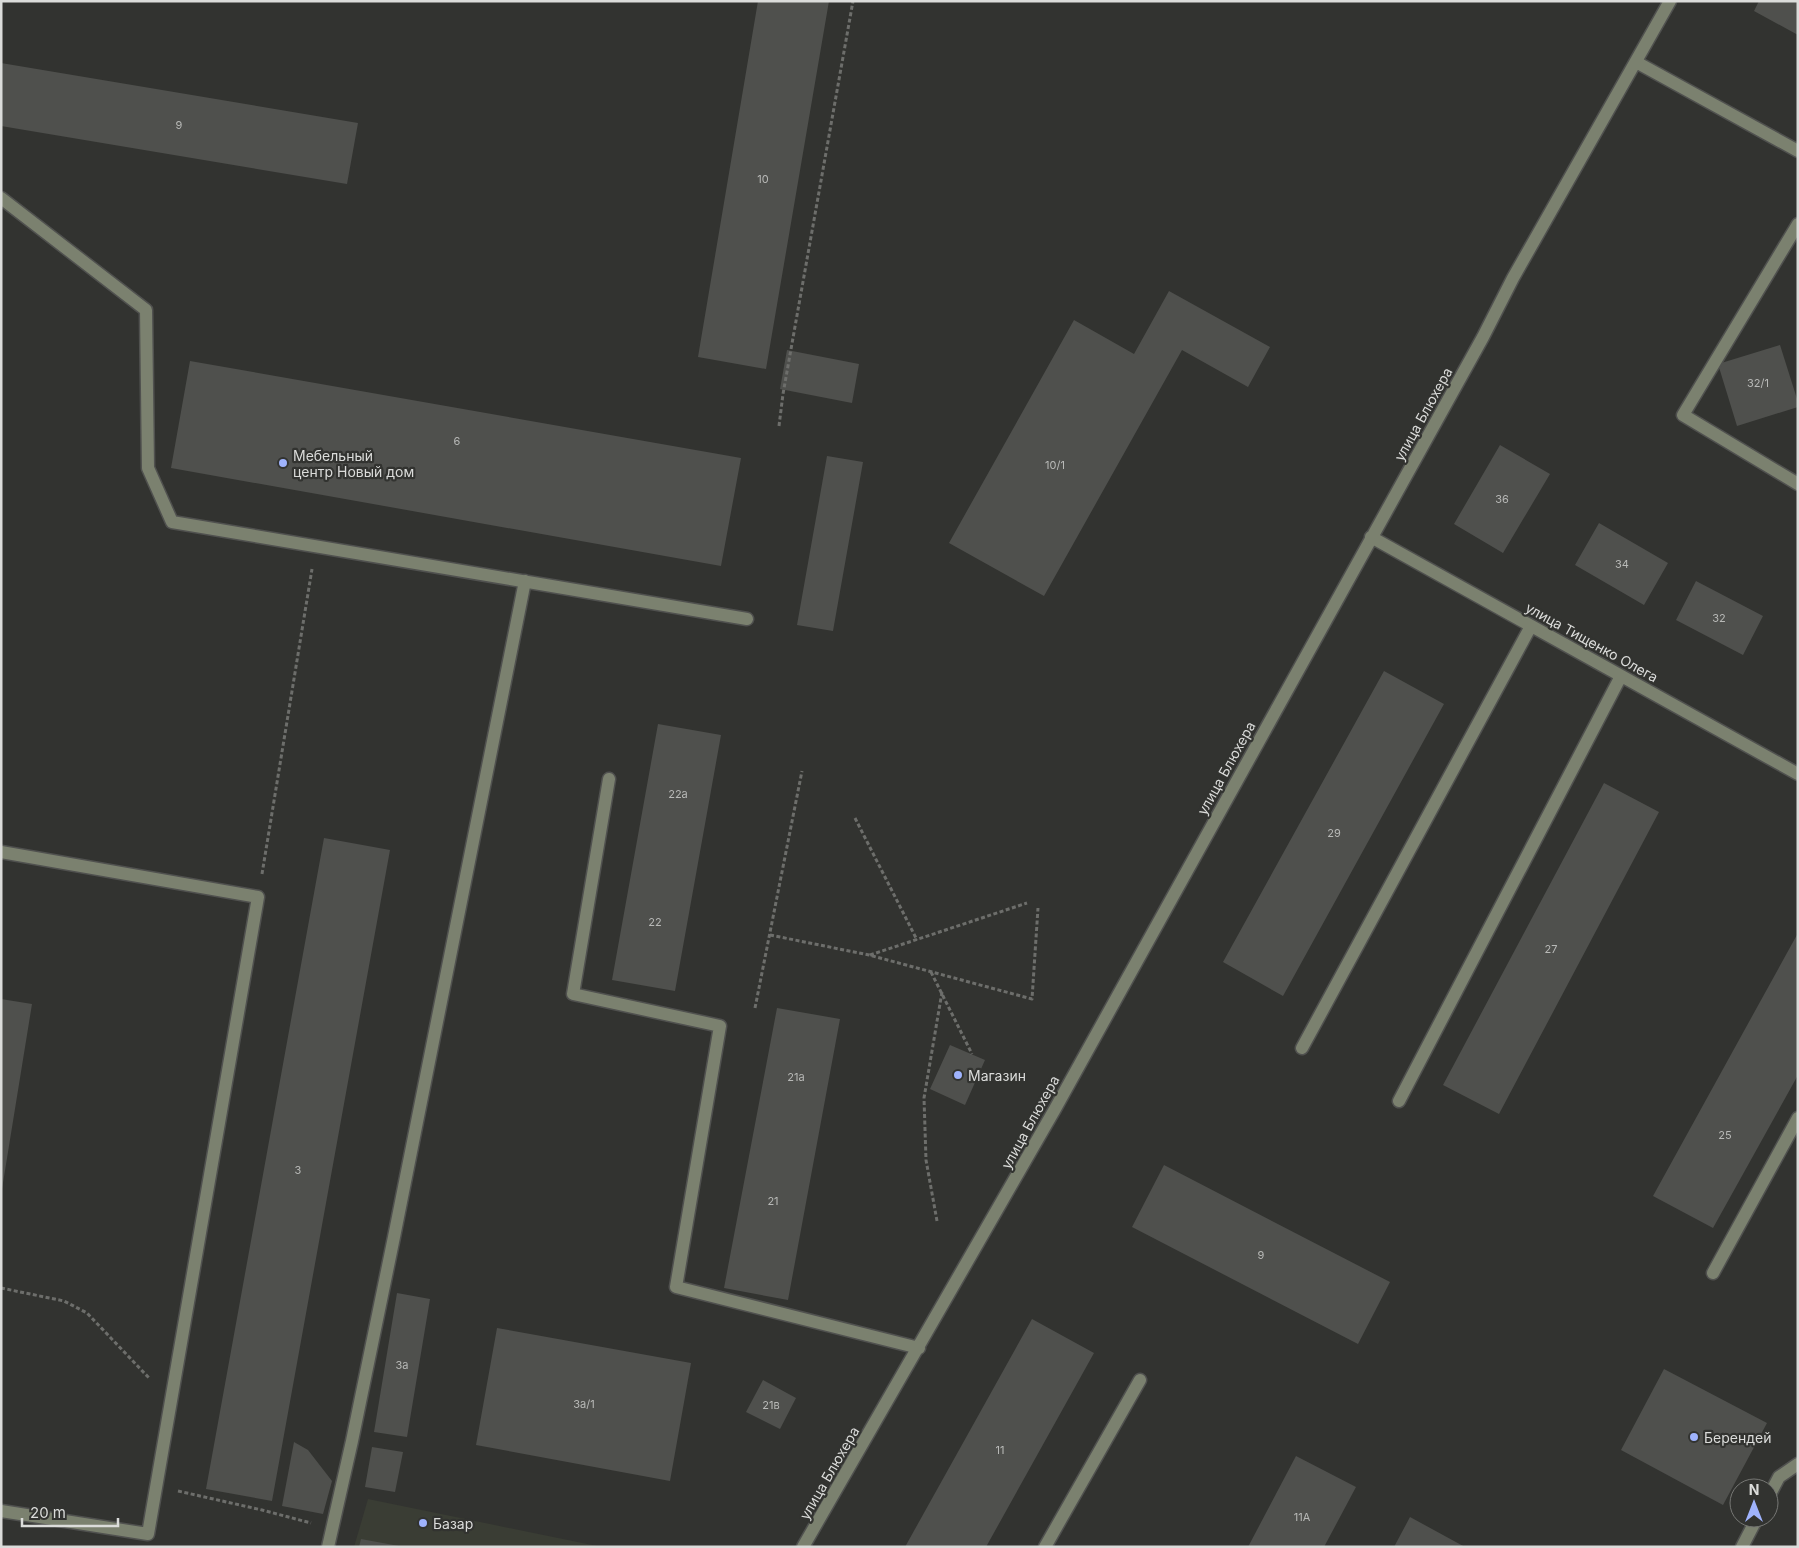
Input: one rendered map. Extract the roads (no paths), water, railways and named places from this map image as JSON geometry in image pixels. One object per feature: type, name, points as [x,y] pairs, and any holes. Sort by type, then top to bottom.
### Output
[{"type":"street","name":"улица Блюхера","points":[[803,1547],[1055,1109],[1483,337],[1513,278],[1670,1]]},
{"type":"street","points":[[1636,62],[1798,151]]},
{"type":"street","points":[[1,198],[146,310],[148,468],[172,522],[747,619]]},
{"type":"street","points":[[1798,224],[1683,416],[1798,484]]},
{"type":"street","name":"улица Тищенко Олега","points":[[1371,537],[1798,774]]},
{"type":"street","points":[[328,1547],[394,1236],[525,581]]},
{"type":"street","points":[[1302,1048],[1531,626]]},
{"type":"street","points":[[1399,1101],[1621,676]]},
{"type":"street","points":[[609,779],[573,994],[720,1026],[676,1287],[919,1348]]},
{"type":"street","points":[[1,852],[258,897],[148,1534],[1,1511]]},
{"type":"street","points":[[1713,1273],[1798,1118]]},
{"type":"street","points":[[1045,1547],[1140,1380]]},
{"type":"street","points":[[1778,1478],[1798,1464]]},
{"type":"street","points":[[1742,1547],[1752,1528]]},
{"type":"place","name":"Мебельный центр Новый дом","points":[[283,463]]},
{"type":"place","name":"Магазин","points":[[958,1075]]},
{"type":"place","name":"Берендей","points":[[1694,1437]]},
{"type":"place","name":"Базар","points":[[423,1523]]}]
